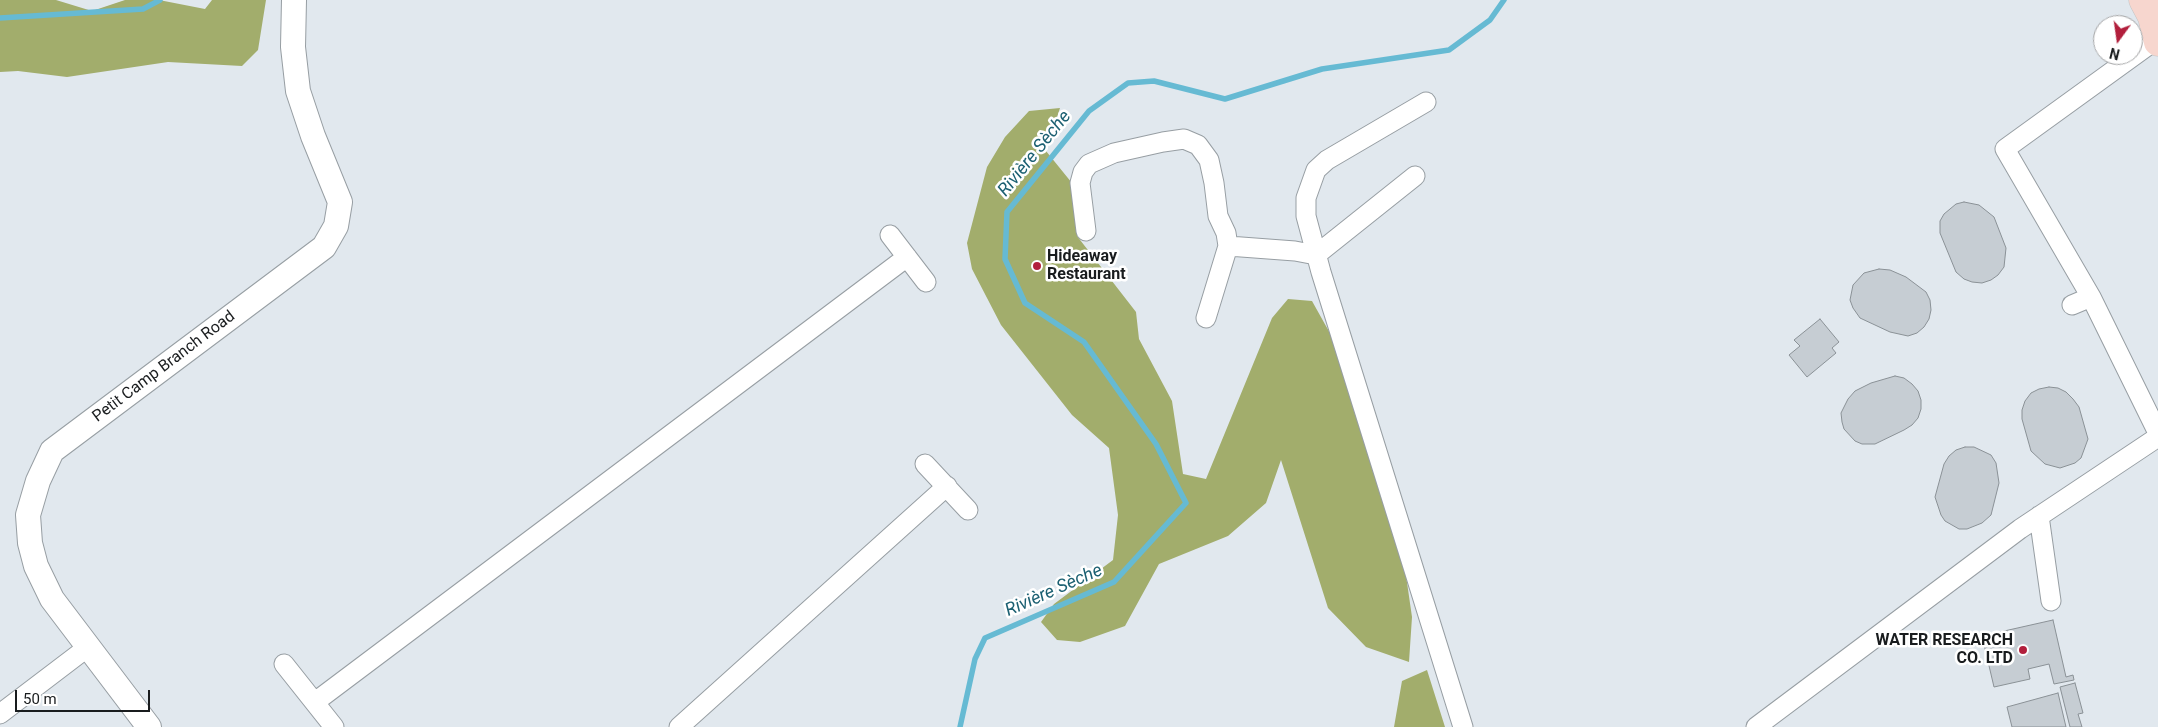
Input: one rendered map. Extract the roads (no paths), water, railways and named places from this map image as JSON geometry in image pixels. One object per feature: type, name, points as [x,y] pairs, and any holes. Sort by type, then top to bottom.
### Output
[{"type":"highway","points":[[2143,0],[2152,17],[2158,40]]},
{"type":"street","name":"Petit Camp Branch Road","points":[[149,727],[52,599],[36,566],[30,543],[28,515],[38,481],[52,451],[324,246],[336,226],[340,202],[313,136],[298,91],[293,47],[294,0]]},
{"type":"street","points":[[2158,40],[2005,149],[2091,296],[2158,433]]},
{"type":"street","points":[[1426,102],[1327,160],[1316,170],[1306,198],[1306,216],[1316,255],[1463,727]]},
{"type":"street","points":[[1086,231],[1080,184],[1083,172],[1089,164],[1114,152],[1184,139],[1198,145],[1209,160],[1218,216],[1226,233],[1228,246],[1206,318]]},
{"type":"street","points":[[1228,246],[1295,251],[1316,255],[1415,176]]},
{"type":"street","points":[[890,235],[926,282]]},
{"type":"street","points":[[315,702],[907,257]]},
{"type":"street","points":[[2072,305],[2091,296]]},
{"type":"street","points":[[1756,727],[2039,516],[2158,437]]},
{"type":"street","points":[[925,464],[968,510]]},
{"type":"street","points":[[684,726],[947,486]]},
{"type":"street","points":[[2039,516],[2051,601]]},
{"type":"street","points":[[0,714],[88,647]]},
{"type":"street","points":[[284,664],[334,727]]},
{"type":"waterway","points":[[0,18],[143,9],[160,0]]},
{"type":"waterway","name":"Rivière Sèche","points":[[960,727],[975,659],[985,638],[1114,582],[1186,503],[1156,444],[1084,342],[1025,303],[1005,259],[1007,212],[1089,111],[1128,83],[1154,81],[1225,99],[1322,69],[1449,50],[1490,20],[1504,0]]},
{"type":"place","name":"Hideaway Restaurant","points":[[1037,266]]},
{"type":"place","name":"WATER RESEARCH CO. LTD","points":[[2023,650]]}]
